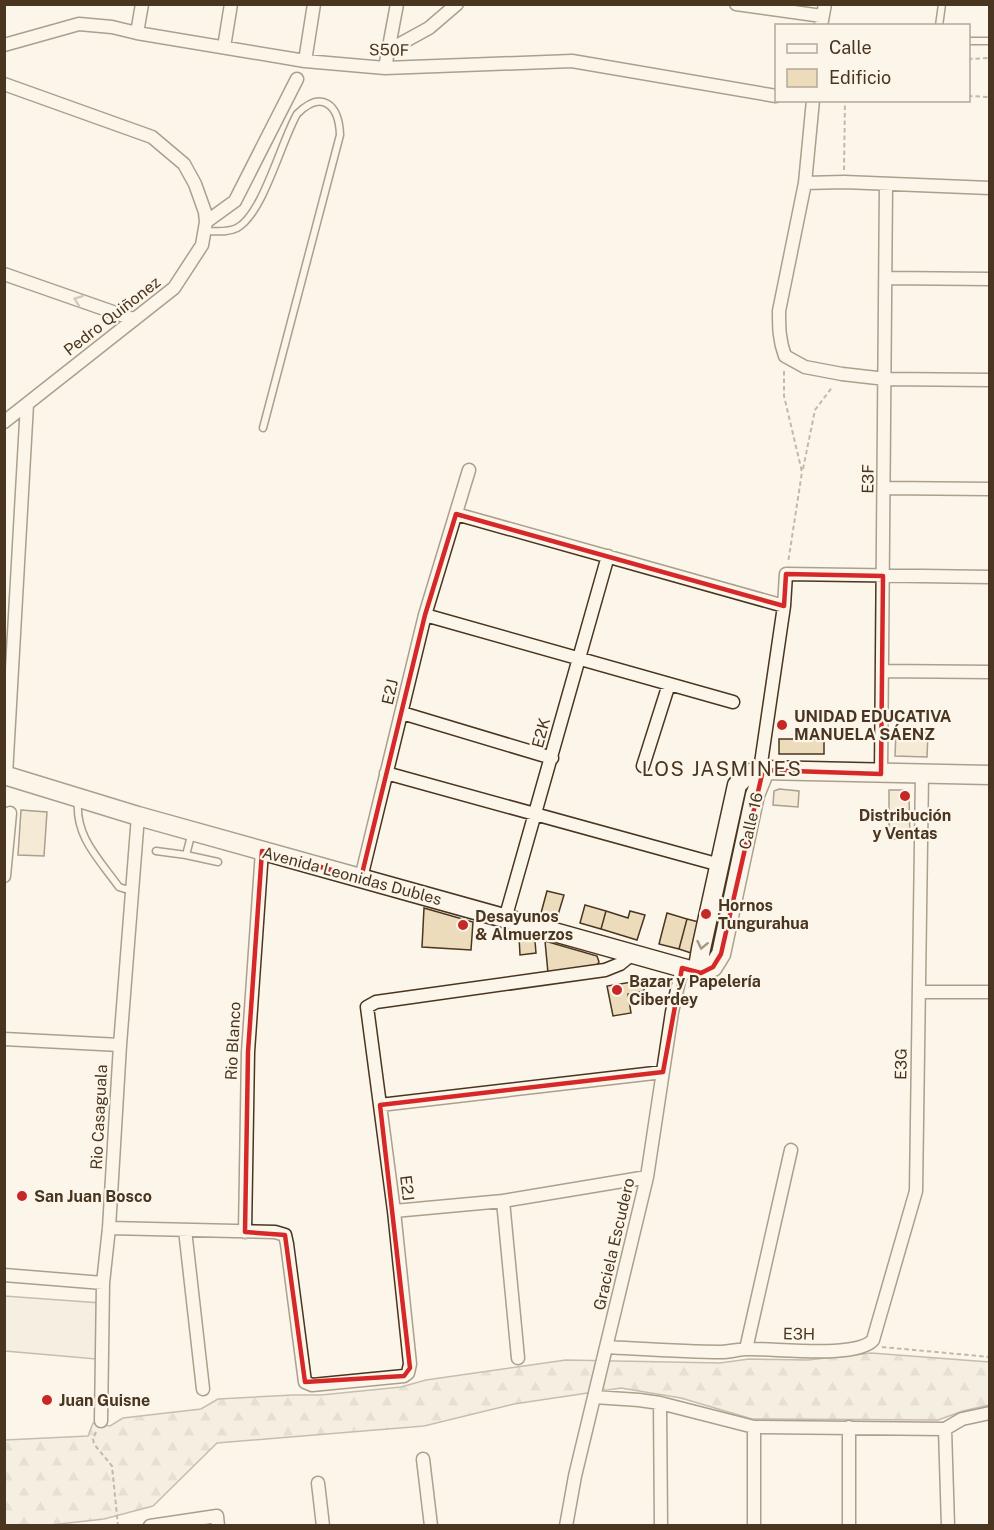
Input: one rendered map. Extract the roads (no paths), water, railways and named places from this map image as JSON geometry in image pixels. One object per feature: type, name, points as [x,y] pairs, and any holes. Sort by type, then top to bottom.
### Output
[{"type":"main road","points":[[760,770],[990,775]]},
{"type":"main road","name":"Calle 16","points":[[760,770],[762,778],[755,795],[721,954],[713,967],[701,973],[699,961],[737,785],[748,774],[760,770]]},
{"type":"main road","name":"Avenida Leonidas Dubles","points":[[5,775],[138,816],[701,973]]},
{"type":"street","points":[[137,33],[142,4]]},
{"type":"street","points":[[224,47],[231,4]]},
{"type":"street","points":[[305,61],[314,4]]},
{"type":"street","points":[[385,68],[397,4]]},
{"type":"street","points":[[389,50],[429,28],[457,4]]},
{"type":"street","points":[[736,4],[823,15]]},
{"type":"street","name":"S50F","points":[[4,45],[79,24],[112,27],[305,61],[385,68],[572,61],[775,96]]},
{"type":"street","points":[[205,226],[235,201],[297,79]]},
{"type":"street","points":[[4,84],[152,137],[184,164],[205,212],[205,226]]},
{"type":"street","points":[[810,102],[805,183],[779,311],[780,342],[785,356],[805,367],[843,374],[886,379],[990,380]]},
{"type":"street","points":[[805,183],[844,182],[990,188]]},
{"type":"street","name":"E3F","points":[[881,774],[886,184]]},
{"type":"street","name":"Pedro Quiñonez","points":[[4,422],[174,288],[202,245],[205,226]]},
{"type":"street","points":[[4,274],[133,319]]},
{"type":"street","points":[[887,278],[990,279]]},
{"type":"street","points":[[5,775],[27,404]]},
{"type":"street","name":"E2J","points":[[361,878],[425,615],[469,470]]},
{"type":"street","points":[[884,488],[990,489]]},
{"type":"street","points":[[456,514],[783,606]]},
{"type":"street","name":"E2K","points":[[505,919],[608,556]]},
{"type":"street","points":[[760,770],[786,574],[990,577]]},
{"type":"street","points":[[425,615],[733,702]]},
{"type":"street","points":[[883,671],[990,672]]},
{"type":"street","points":[[643,766],[669,684]]},
{"type":"street","points":[[402,713],[552,758]]},
{"type":"street","points":[[386,773],[720,865]]},
{"type":"street","name":"E3G","points":[[868,1346],[873,1340],[916,1191],[922,774]]},
{"type":"street","points":[[4,876],[10,813]]},
{"type":"street","name":"Rio Casaguala","points":[[101,1421],[103,1283],[109,1228],[131,888],[138,816]]},
{"type":"street","name":"Rio Blanco","points":[[245,1232],[248,1052],[262,851]]},
{"type":"street","name":"E2J","points":[[245,1232],[275,1232],[285,1235],[303,1379],[308,1384],[404,1376],[408,1373],[410,1364],[394,1211],[367,1007],[376,1002],[605,970],[620,964],[631,954]]},
{"type":"street","name":"Graciela Escudero","points":[[566,1526],[575,1476],[647,1177],[672,1012],[682,969]]},
{"type":"street","points":[[919,992],[990,992]]},
{"type":"street","points":[[4,1039],[120,1045]]},
{"type":"street","points":[[380,1105],[663,1072]]},
{"type":"street","points":[[746,1349],[791,1150]]},
{"type":"street","points":[[394,1211],[503,1201],[647,1177]]},
{"type":"street","points":[[503,1201],[518,1358]]},
{"type":"street","points":[[109,1228],[245,1232]]},
{"type":"street","points":[[185,1230],[203,1389]]},
{"type":"street","points":[[4,1275],[103,1283]]},
{"type":"street","name":"E3H","points":[[606,1347],[721,1352],[746,1349],[810,1351],[868,1346]]},
{"type":"street","points":[[594,1397],[660,1403],[754,1427],[945,1429],[962,1419],[990,1413]]},
{"type":"street","points":[[660,1403],[661,1526]]},
{"type":"street","points":[[754,1427],[754,1526]]},
{"type":"street","points":[[849,1427],[849,1526]]},
{"type":"street","points":[[945,1429],[948,1526]]},
{"type":"street","points":[[423,1459],[431,1526]]},
{"type":"street","points":[[318,1483],[323,1526]]},
{"type":"street","points":[[150,1526],[218,1521]]},
{"type":"lane","points":[[939,24],[942,4]]},
{"type":"lane","points":[[970,41],[990,41]]},
{"type":"lane","points":[[205,226],[230,230],[236,229],[247,220],[260,200],[297,114],[304,106],[316,102],[326,102],[334,108],[340,121],[340,135],[263,428]]},
{"type":"lane","points":[[78,797],[77,813],[82,834],[119,886],[125,889],[131,888]]},
{"type":"lane","points":[[186,855],[192,831]]},
{"type":"lane","points":[[156,851],[218,862]]},
{"type":"place","name":"UNIDAD EDUCATIVA MANUELA SÁENZ","points":[[782,725]]},
{"type":"place","name":"Distribución y Ventas","points":[[905,796]]},
{"type":"place","name":"Hornos Tungurahua","points":[[706,914]]},
{"type":"place","name":"Desayunos & Almuerzos","points":[[463,925]]},
{"type":"place","name":"Bazar y Papelería Ciberdey","points":[[617,990]]},
{"type":"place","name":"San Juan Bosco","points":[[22,1196]]},
{"type":"place","name":"Juan Guisne","points":[[47,1400]]},
{"type":"district","name":"LOS JASMINES","points":[[722,769]]}]
